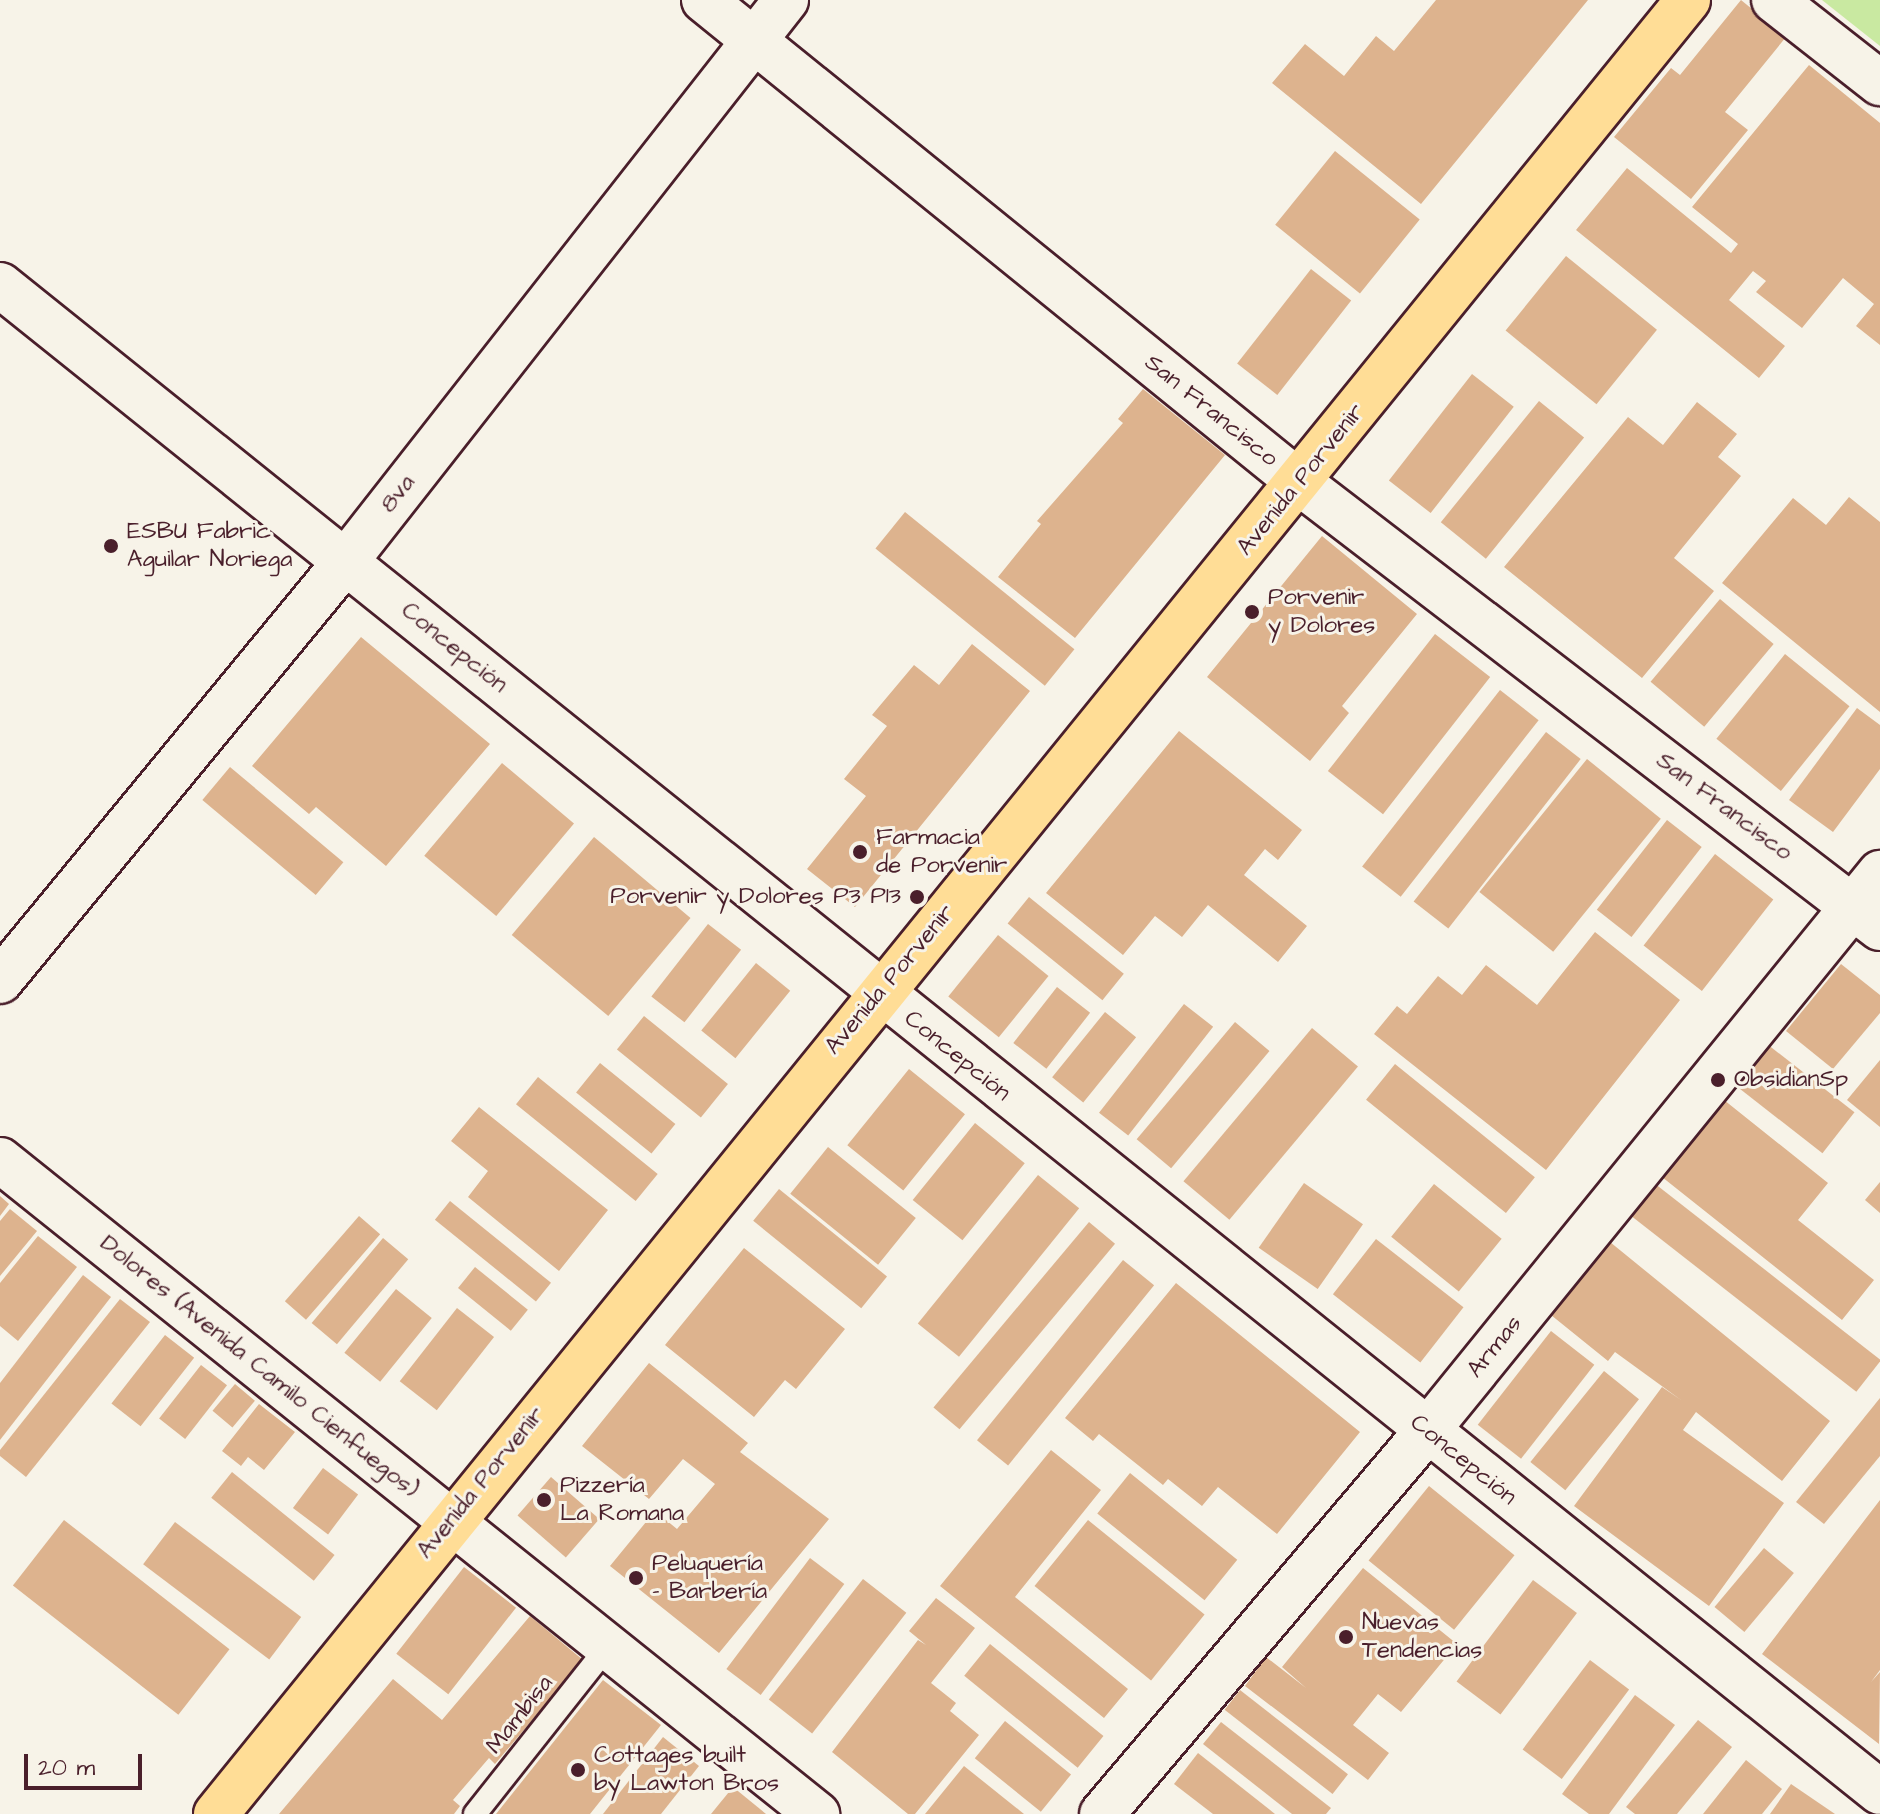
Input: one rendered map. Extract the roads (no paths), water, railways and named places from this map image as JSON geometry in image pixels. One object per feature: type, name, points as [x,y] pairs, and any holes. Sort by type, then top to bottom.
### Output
[{"type":"main road","name":"Avenida Porvenir","points":[[216,1814],[450,1520],[878,993],[1300,483],[1688,0]]},
{"type":"street","name":"San Francisco","points":[[704,0],[1300,483],[1871,902]]},
{"type":"street","name":"8va","points":[[0,981],[346,561],[786,0]]},
{"type":"street","points":[[1774,0],[1880,83]]},
{"type":"street","name":"Concepción","points":[[0,285],[878,993],[1880,1792]]},
{"type":"street","name":"Armas","points":[[1102,1814],[1871,902]]},
{"type":"street","name":"Dolores (Avenida Camilo Cienfuegos)","points":[[0,1160],[450,1520],[606,1649],[817,1814]]},
{"type":"lane","name":"Mambisa","points":[[475,1814],[606,1649]]},
{"type":"place","name":"ESBU Fabric Aguilar Noriega","points":[[111,546]]},
{"type":"place","name":"Porvenir y Dolores","points":[[1252,612]]},
{"type":"place","name":"Farmacia de Porvenir","points":[[860,852]]},
{"type":"place","name":"Porvenir y Dolores P3 P13","points":[[917,897]]},
{"type":"place","name":"ObsidianSp","points":[[1718,1080]]},
{"type":"place","name":"Pizzería La Romana","points":[[544,1500]]},
{"type":"place","name":"Peluquería - Barbería","points":[[636,1578]]},
{"type":"place","name":"Nuevas Tendencias","points":[[1346,1637]]},
{"type":"place","name":"Cottages built by Lawton Bros","points":[[578,1770]]}]
